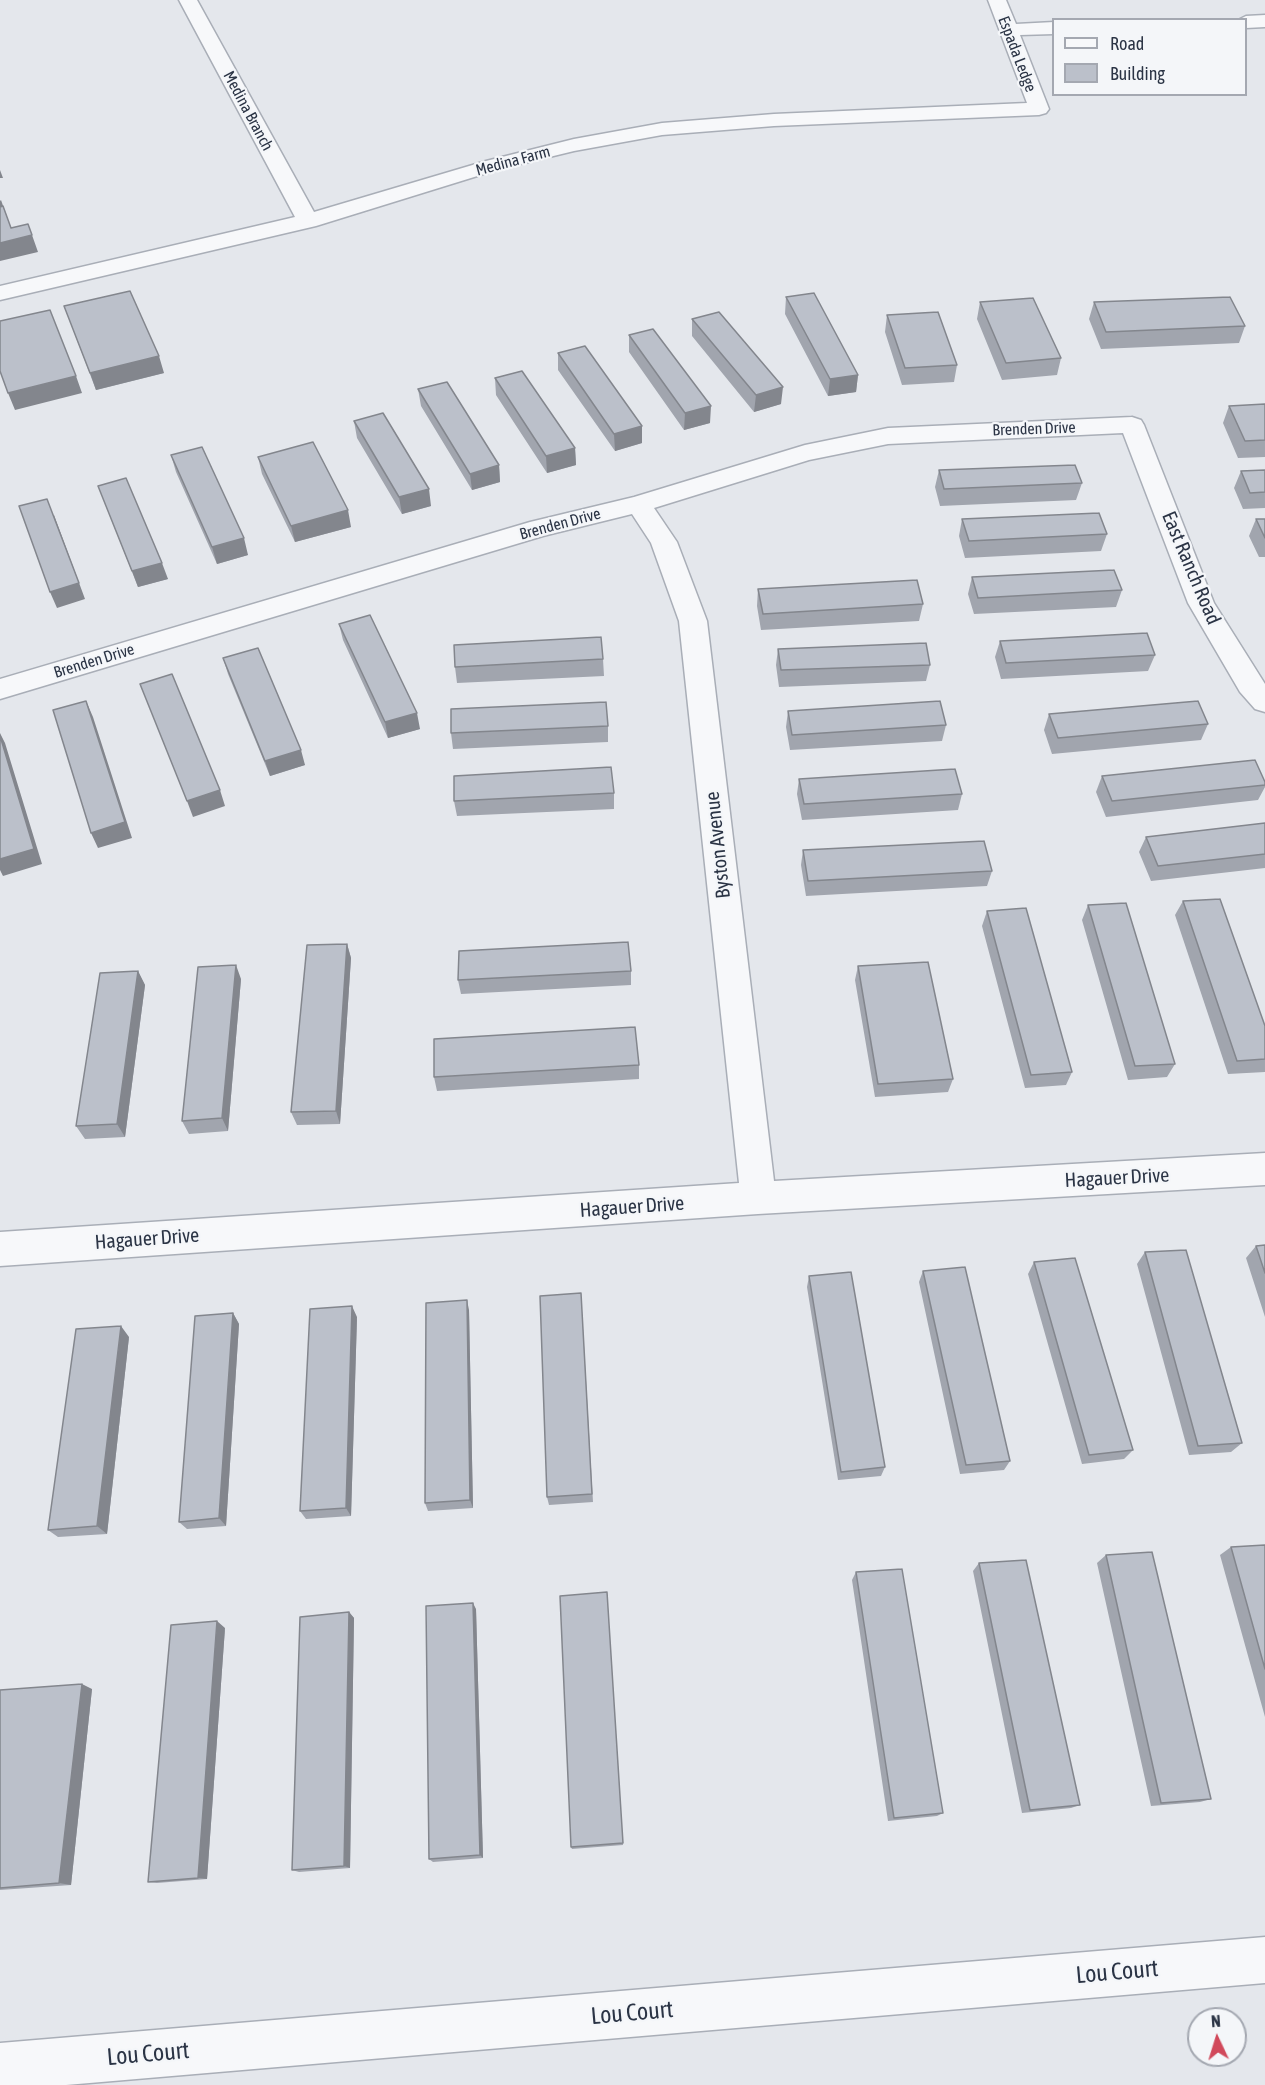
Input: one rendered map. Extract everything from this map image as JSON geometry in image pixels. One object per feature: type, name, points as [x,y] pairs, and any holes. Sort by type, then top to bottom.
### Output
[{"type":"street","name":"Medina Branch","points":[[188,0],[308,221]]},
{"type":"street","name":"Espada Ledge","points":[[997,0],[1039,109]]},
{"type":"street","points":[[1247,22],[1265,21]]},
{"type":"street","points":[[1007,30],[1052,28]]},
{"type":"street","name":"Medina Farm","points":[[0,293],[308,221],[493,165],[574,145],[662,129],[774,120],[1039,109]]},
{"type":"street","name":"Brenden Drive","points":[[0,689],[539,528],[638,504],[805,453],[888,436],[1132,425]]},
{"type":"street","name":"East Ranch Road","points":[[1132,425],[1201,603],[1250,685],[1265,702]]},
{"type":"street","name":"Byston Avenue","points":[[638,504],[664,542],[693,621],[758,1198]]},
{"type":"street","name":"Hagauer Drive","points":[[0,1249],[758,1198],[1265,1169]]},
{"type":"street","name":"Lou Court","points":[[0,2067],[1265,1960]]},
{"type":"building","points":[[3,206],[11,228],[28,224],[32,235],[0,243],[0,207]]},
{"type":"building","points":[[130,291],[159,356],[90,373],[64,306]]},
{"type":"building","points":[[814,293],[858,375],[830,379],[786,297]]},
{"type":"building","points":[[1230,297],[1245,326],[1106,332],[1094,302]]},
{"type":"building","points":[[1033,298],[1061,358],[1006,363],[980,302]]},
{"type":"building","points":[[50,310],[76,376],[8,393],[0,371],[0,321]]},
{"type":"building","points":[[719,312],[783,387],[756,395],[692,319]]},
{"type":"building","points":[[938,312],[957,365],[905,368],[887,315]]},
{"type":"building","points":[[653,329],[711,406],[685,413],[629,335]]},
{"type":"building","points":[[585,346],[642,426],[614,434],[558,353]]},
{"type":"building","points":[[522,371],[575,448],[546,456],[495,378]]},
{"type":"building","points":[[447,382],[499,465],[470,474],[418,389]]},
{"type":"building","points":[[1265,404],[1265,440],[1245,441],[1229,406]]},
{"type":"building","points":[[383,413],[429,489],[399,497],[354,421]]},
{"type":"building","points":[[313,442],[348,510],[291,526],[258,457]]},
{"type":"building","points":[[202,447],[244,538],[212,547],[171,455]]},
{"type":"building","points":[[1075,465],[1082,483],[944,489],[939,470]]},
{"type":"building","points":[[1265,470],[1265,492],[1250,493],[1241,471]]},
{"type":"building","points":[[126,478],[162,563],[132,571],[98,486]]},
{"type":"building","points":[[47,499],[79,583],[50,592],[19,506]]},
{"type":"building","points":[[1099,513],[1107,534],[969,541],[962,519]]},
{"type":"building","points":[[1256,519],[1265,519],[1265,538]]},
{"type":"building","points":[[1114,570],[1122,590],[978,598],[972,577]]},
{"type":"building","points":[[917,580],[923,604],[763,614],[758,589]]},
{"type":"building","points":[[370,615],[417,713],[385,722],[339,624]]},
{"type":"building","points":[[1147,633],[1155,655],[1006,663],[1000,641]]},
{"type":"building","points":[[601,637],[603,659],[455,667],[454,645]]},
{"type":"building","points":[[926,643],[930,665],[781,670],[778,649]]},
{"type":"building","points":[[258,648],[301,750],[265,761],[223,658]]},
{"type":"building","points":[[172,674],[220,790],[187,801],[140,684]]},
{"type":"building","points":[[86,701],[125,822],[91,833],[53,710]]},
{"type":"building","points":[[940,701],[946,725],[792,735],[788,711]]},
{"type":"building","points":[[1198,701],[1208,724],[1058,738],[1049,714]]},
{"type":"building","points":[[606,702],[608,726],[451,733],[451,709]]},
{"type":"building","points":[[0,736],[34,849],[0,859]]},
{"type":"building","points":[[1255,760],[1265,785],[1112,801],[1102,776]]},
{"type":"building","points":[[611,767],[614,793],[454,801],[454,776]]},
{"type":"building","points":[[955,769],[962,794],[804,804],[799,779]]},
{"type":"building","points":[[1265,823],[1265,854],[1158,866],[1146,837]]},
{"type":"building","points":[[984,841],[992,871],[808,881],[803,850]]},
{"type":"building","points":[[1220,899],[1265,1026],[1265,1059],[1237,1061],[1183,901]]},
{"type":"building","points":[[1126,903],[1175,1064],[1135,1066],[1088,905]]},
{"type":"building","points":[[1026,908],[1072,1072],[1031,1075],[987,911]]},
{"type":"building","points":[[628,942],[631,971],[458,980],[459,951]]},
{"type":"building","points":[[347,944],[336,1111],[291,1112],[307,945]]},
{"type":"building","points":[[928,962],[953,1079],[878,1084],[858,966]]},
{"type":"building","points":[[236,965],[222,1118],[182,1121],[198,967]]},
{"type":"building","points":[[138,971],[117,1124],[76,1126],[100,973]]},
{"type":"building","points":[[635,1027],[639,1065],[434,1077],[434,1039]]},
{"type":"building","points":[[1265,1245],[1265,1273],[1256,1246]]},
{"type":"building","points":[[1186,1250],[1242,1443],[1198,1446],[1145,1252]]},
{"type":"building","points":[[1075,1258],[1133,1450],[1089,1455],[1034,1262]]},
{"type":"building","points":[[965,1267],[1010,1461],[966,1465],[923,1271]]},
{"type":"building","points":[[851,1272],[885,1467],[841,1472],[809,1276]]},
{"type":"building","points":[[581,1293],[592,1494],[547,1497],[540,1296]]},
{"type":"building","points":[[467,1300],[470,1500],[425,1503],[426,1303]]},
{"type":"building","points":[[352,1306],[346,1508],[300,1511],[310,1309]]},
{"type":"building","points":[[233,1313],[219,1518],[179,1522],[195,1316]]},
{"type":"building","points":[[121,1326],[97,1526],[48,1530],[76,1329]]},
{"type":"building","points":[[1265,1545],[1265,1669],[1231,1547]]},
{"type":"building","points":[[1152,1552],[1211,1799],[1161,1803],[1106,1555]]},
{"type":"building","points":[[1026,1560],[1080,1805],[1030,1810],[979,1563]]},
{"type":"building","points":[[902,1569],[943,1813],[894,1818],[856,1572]]},
{"type":"building","points":[[607,1592],[623,1843],[571,1847],[560,1596]]},
{"type":"building","points":[[473,1603],[480,1855],[429,1859],[426,1606]]},
{"type":"building","points":[[349,1612],[344,1866],[292,1870],[300,1617]]},
{"type":"building","points":[[217,1621],[198,1878],[148,1882],[171,1625]]},
{"type":"building","points":[[82,1684],[59,1883],[0,1888],[0,1690]]}]
